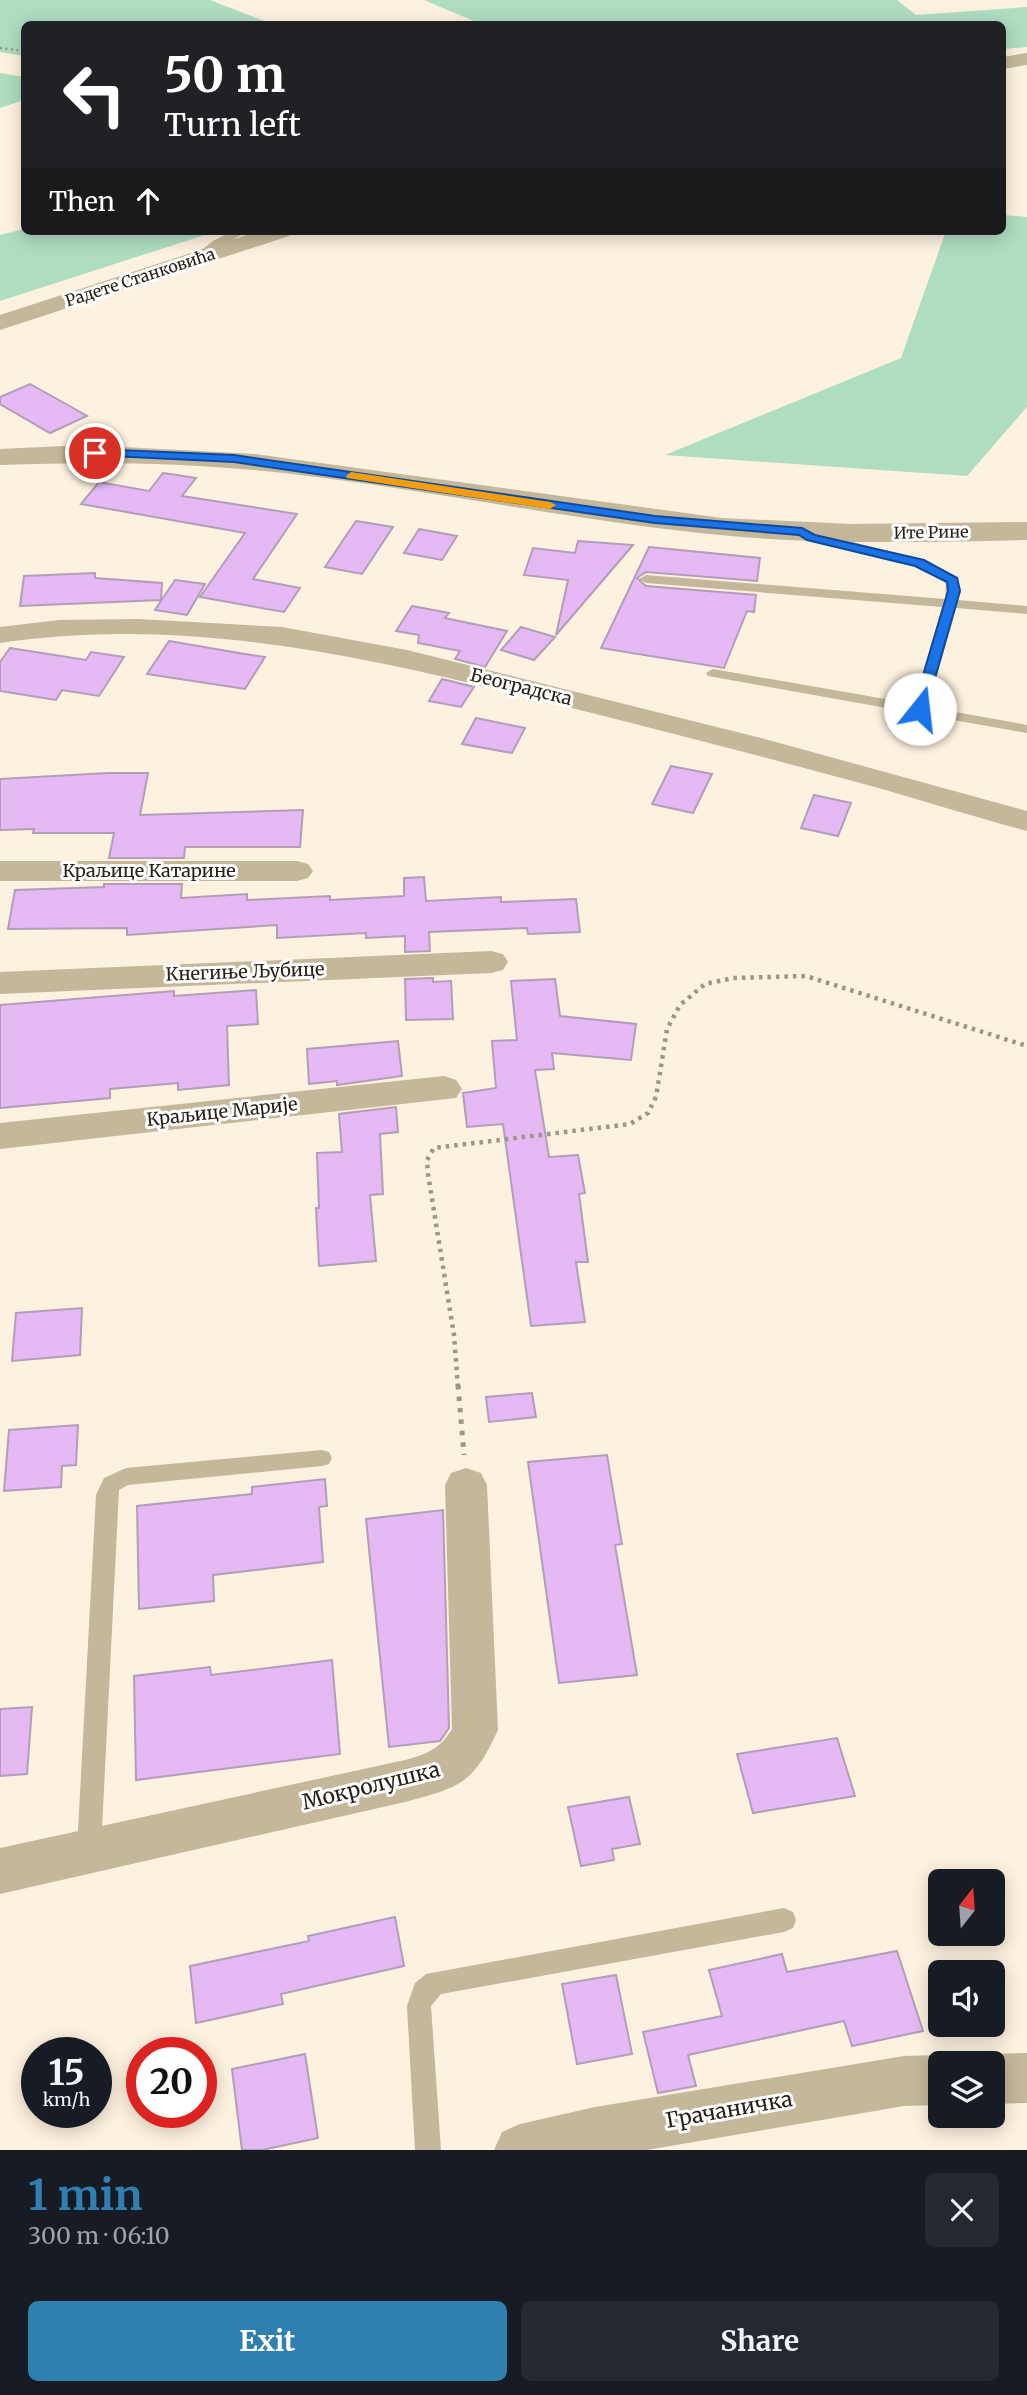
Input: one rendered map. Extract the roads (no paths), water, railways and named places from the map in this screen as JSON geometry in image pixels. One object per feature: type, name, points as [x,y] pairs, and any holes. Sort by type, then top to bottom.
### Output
[{"type":"street","points":[[1006,63],[1027,60]]},
{"type":"street","name":"Радете Станковића","points":[[0,323],[268,235]]},
{"type":"street","name":"Ите Рине","points":[[0,457],[95,453],[209,456],[681,523],[802,532],[1027,531]]},
{"type":"street","name":"Београдска","points":[[2,634],[130,627],[245,631],[301,638],[466,673],[634,715],[917,788],[1027,821]]},
{"type":"street","name":"Краљице Катарине","points":[[0,871],[297,871]]},
{"type":"street","name":"Кнегиње Љубице","points":[[0,983],[491,962]]},
{"type":"street","name":"Краљице Марије","points":[[0,1136],[444,1089]]},
{"type":"street","name":"Мокролушка","points":[[0,1871],[405,1781],[444,1770],[466,1755],[475,1730],[466,1485]]},
{"type":"street","points":[[1005,2079],[1027,2078]]},
{"type":"street","name":"Грачаничка","points":[[520,2150],[595,2133],[877,2085],[928,2081]]},
{"type":"lane","points":[[199,257],[217,243],[234,235]]},
{"type":"lane","points":[[802,532],[811,538],[919,563],[940,571],[953,580],[954,591],[920,709]]},
{"type":"lane","points":[[646,579],[1027,610]]},
{"type":"lane","points":[[713,673],[1027,729]]},
{"type":"lane","points":[[89,1850],[106,1495],[111,1484],[126,1476],[322,1458]]},
{"type":"lane","points":[[428,2150],[419,2006],[424,1992],[435,1983],[784,1920]]}]
